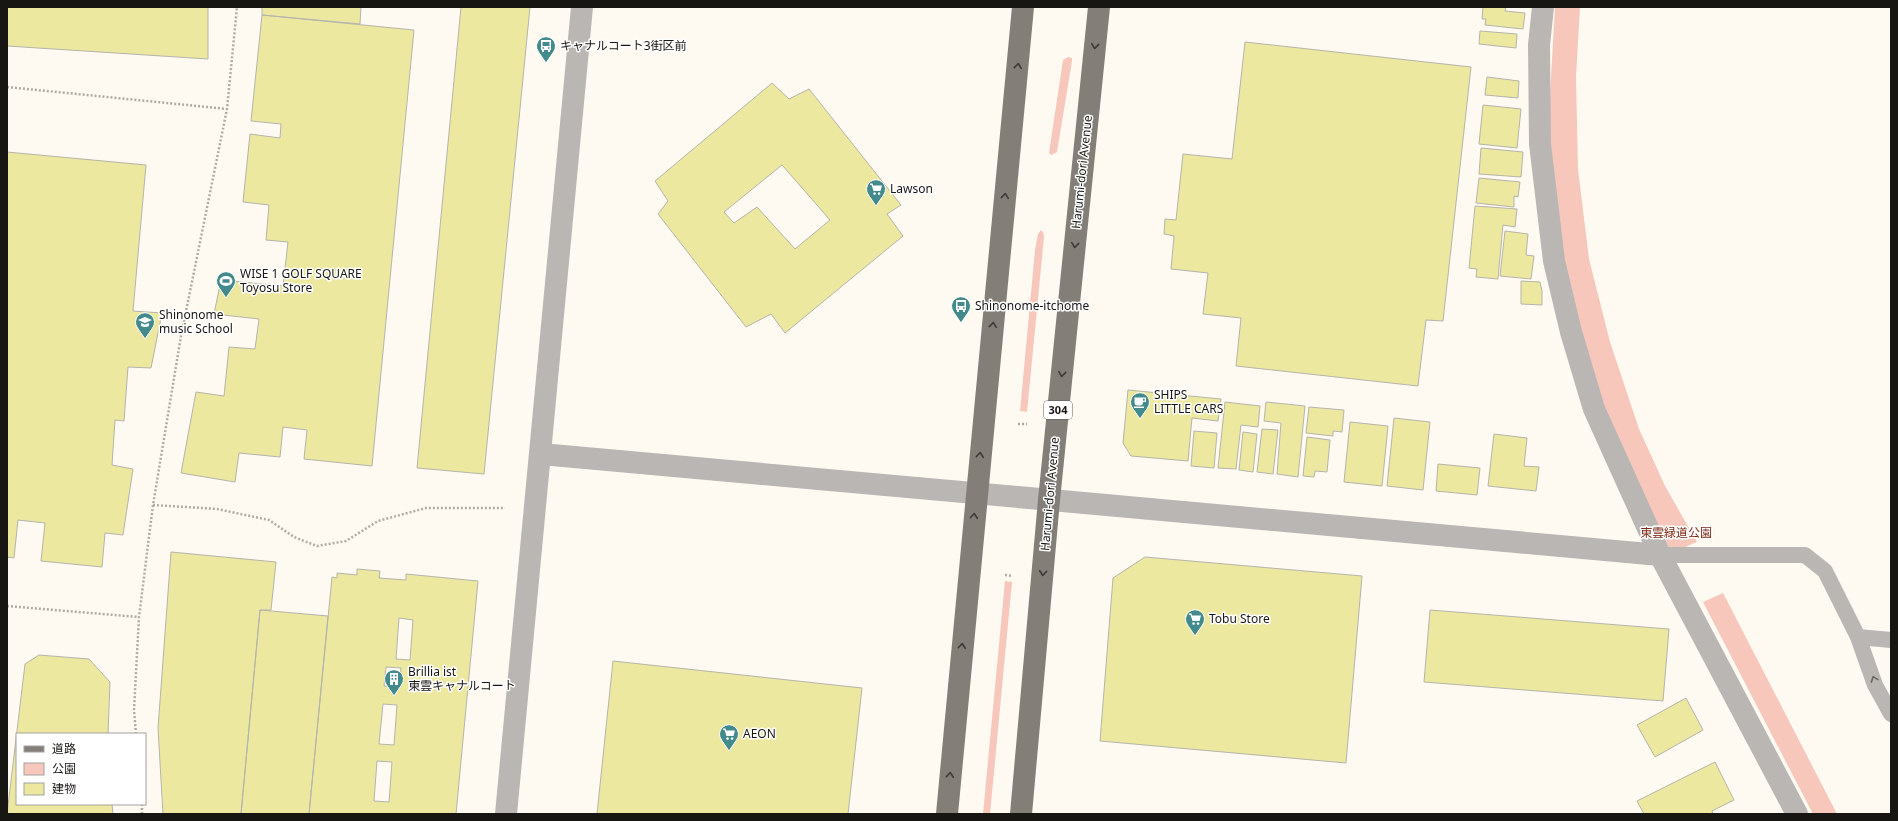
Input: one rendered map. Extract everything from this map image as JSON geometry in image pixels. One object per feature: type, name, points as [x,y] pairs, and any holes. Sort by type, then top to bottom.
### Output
[{"type":"main road","points":[[947,814],[976,493],[1023,7]]},
{"type":"main road","name":"Harumi-dori Avenue","points":[[1021,814],[1049,500],[1099,7]]},
{"type":"street","points":[[506,814],[582,7]]},
{"type":"street","points":[[1543,7],[1539,45],[1540,144],[1554,261],[1594,409],[1660,555],[1797,814]]},
{"type":"street","points":[[541,454],[1660,555]]},
{"type":"lane","points":[[1660,555],[1805,555],[1825,571],[1858,637],[1875,684],[1891,714]]},
{"type":"lane","points":[[1858,637],[1891,640]]},
{"type":"path","points":[[136,733],[134,710],[139,617],[153,505],[181,336],[218,162],[227,109],[237,7]]},
{"type":"path","points":[[7,87],[227,109]]},
{"type":"path","points":[[1018,424],[1027,424]]},
{"type":"path","points":[[153,505],[217,509],[269,520],[294,537],[317,546],[346,541],[378,521],[426,508],[505,508]]},
{"type":"path","points":[[1005,575],[1013,576]]},
{"type":"path","points":[[7,606],[139,617]]},
{"type":"green space","name":"東雲緑道公園","points":[[1555,7],[1580,7],[1576,77],[1578,169],[1589,259],[1610,342],[1639,429],[1665,486],[1697,542],[1671,553],[1603,407],[1588,359],[1565,268],[1557,218],[1550,134],[1550,95]]},
{"type":"green space","points":[[1068,57],[1072,58],[1072,61],[1057,152],[1051,155],[1049,153],[1063,60]]},
{"type":"green space","points":[[1041,230],[1044,237],[1027,412],[1020,411],[1035,250],[1038,234]]},
{"type":"green space","points":[[1005,581],[1012,582],[990,814],[983,814]]},
{"type":"green space","points":[[1723,593],[1837,814],[1813,814],[1703,602]]},
{"type":"building","points":[[7,7],[208,7],[208,59],[7,46]]},
{"type":"building","points":[[262,7],[361,7],[360,24],[262,15]]},
{"type":"building","points":[[461,7],[530,7],[484,474],[417,468]]},
{"type":"building","points":[[1483,7],[1506,7],[1505,11],[1525,13],[1523,29],[1485,25],[1486,19],[1482,19]]},
{"type":"building","points":[[262,15],[414,30],[372,466],[304,459],[307,430],[283,427],[280,457],[239,453],[235,482],[181,473],[196,392],[224,396],[229,347],[255,349],[259,319],[214,314],[221,280],[283,286],[288,242],[266,240],[269,205],[243,202],[250,134],[280,138],[281,124],[251,121]]},
{"type":"building","points":[[1480,31],[1517,34],[1516,48],[1479,44]]},
{"type":"building","points":[[1245,42],[1471,67],[1443,321],[1426,320],[1418,386],[1236,366],[1241,318],[1203,314],[1208,273],[1171,269],[1174,236],[1164,234],[1165,219],[1176,220],[1183,154],[1232,159]]},
{"type":"building","points":[[1487,77],[1519,81],[1518,98],[1485,95]]},
{"type":"building","points":[[772,83],[789,99],[809,89],[901,205],[887,214],[903,236],[785,333],[771,314],[746,327],[658,214],[668,201],[655,181]],"holes":[[[782,165],[830,220],[795,249],[757,207],[734,223],[724,212]]]},
{"type":"building","points":[[1483,105],[1521,109],[1517,148],[1479,144]]},
{"type":"building","points":[[1481,148],[1523,152],[1521,177],[1479,174]]},
{"type":"building","points":[[7,152],[146,165],[133,311],[162,313],[151,368],[128,367],[124,421],[115,420],[112,465],[133,469],[123,535],[105,533],[102,567],[41,561],[45,523],[18,520],[14,558],[7,557]]},
{"type":"building","points":[[1479,178],[1520,182],[1518,197],[1514,196],[1514,207],[1476,203]]},
{"type":"building","points":[[1475,206],[1517,209],[1515,227],[1503,225],[1498,279],[1476,277],[1477,269],[1469,268]]},
{"type":"building","points":[[1505,231],[1528,234],[1526,255],[1534,256],[1531,279],[1500,276]]},
{"type":"building","points":[[1521,281],[1540,282],[1542,291],[1542,305],[1521,304]]},
{"type":"building","points":[[1128,390],[1221,399],[1218,421],[1192,418],[1188,461],[1131,456],[1123,443]]},
{"type":"building","points":[[1225,402],[1260,406],[1258,427],[1241,425],[1236,469],[1218,468]]},
{"type":"building","points":[[1266,402],[1305,406],[1298,477],[1277,474],[1281,423],[1264,421]]},
{"type":"building","points":[[1309,407],[1344,410],[1342,432],[1333,431],[1333,436],[1306,433]]},
{"type":"building","points":[[1394,418],[1430,422],[1423,490],[1387,486]]},
{"type":"building","points":[[1350,422],[1388,426],[1382,486],[1344,482]]},
{"type":"building","points":[[1262,429],[1278,430],[1273,474],[1257,472]]},
{"type":"building","points":[[1194,431],[1217,433],[1214,468],[1191,466]]},
{"type":"building","points":[[1243,432],[1257,434],[1253,472],[1239,470]]},
{"type":"building","points":[[1494,434],[1527,438],[1524,466],[1539,467],[1536,491],[1488,486]]},
{"type":"building","points":[[1307,437],[1330,440],[1327,472],[1315,471],[1314,477],[1303,476]]},
{"type":"building","points":[[1438,464],[1480,468],[1477,495],[1436,491]]},
{"type":"building","points":[[171,552],[276,562],[271,610],[260,610],[241,814],[163,814],[158,728]]},
{"type":"building","points":[[1145,557],[1362,576],[1346,763],[1100,741],[1113,578]]},
{"type":"building","name":"Brillia ist 東雲キャナルコート","points":[[357,569],[380,571],[379,578],[406,580],[406,574],[478,581],[456,814],[309,814],[332,577],[337,578],[337,573],[357,575]],"holes":[[[399,618],[413,620],[410,660],[396,659]],[[386,667],[401,668],[399,688],[384,686]],[[383,704],[397,705],[394,745],[379,744]],[[377,761],[392,762],[389,802],[374,801]]]},
{"type":"building","points":[[260,610],[328,616],[309,814],[241,814]]},
{"type":"building","points":[[1430,610],[1669,629],[1663,701],[1424,682]]},
{"type":"building","points":[[39,655],[89,659],[110,682],[108,733],[17,733],[25,664]]},
{"type":"building","name":"AEON","points":[[613,661],[862,688],[848,814],[597,814]]},
{"type":"building","points":[[1686,698],[1703,730],[1655,757],[1637,725]]},
{"type":"building","points":[[16,739],[16,805],[112,805],[113,814],[7,814]]},
{"type":"building","points":[[1715,762],[1734,800],[1712,811],[1713,814],[1644,814],[1637,801]]},
{"type":"place","name":"キャナルコート3街区前","points":[[546,63]]},
{"type":"place","name":"Lawson","points":[[876,206]]},
{"type":"place","name":"WISE 1 GOLF SQUARE Toyosu Store","points":[[226,298]]},
{"type":"place","name":"Shinonome-itchome","points":[[961,323]]},
{"type":"place","name":"Shinonome music School","points":[[145,339]]},
{"type":"place","name":"SHIPS LITTLE CARS","points":[[1140,419]]},
{"type":"place","name":"Tobu Store","points":[[1195,636]]},
{"type":"place","name":"Brillia ist 東雲キャナルコート","points":[[394,696]]},
{"type":"place","name":"AEON","points":[[729,751]]}]
